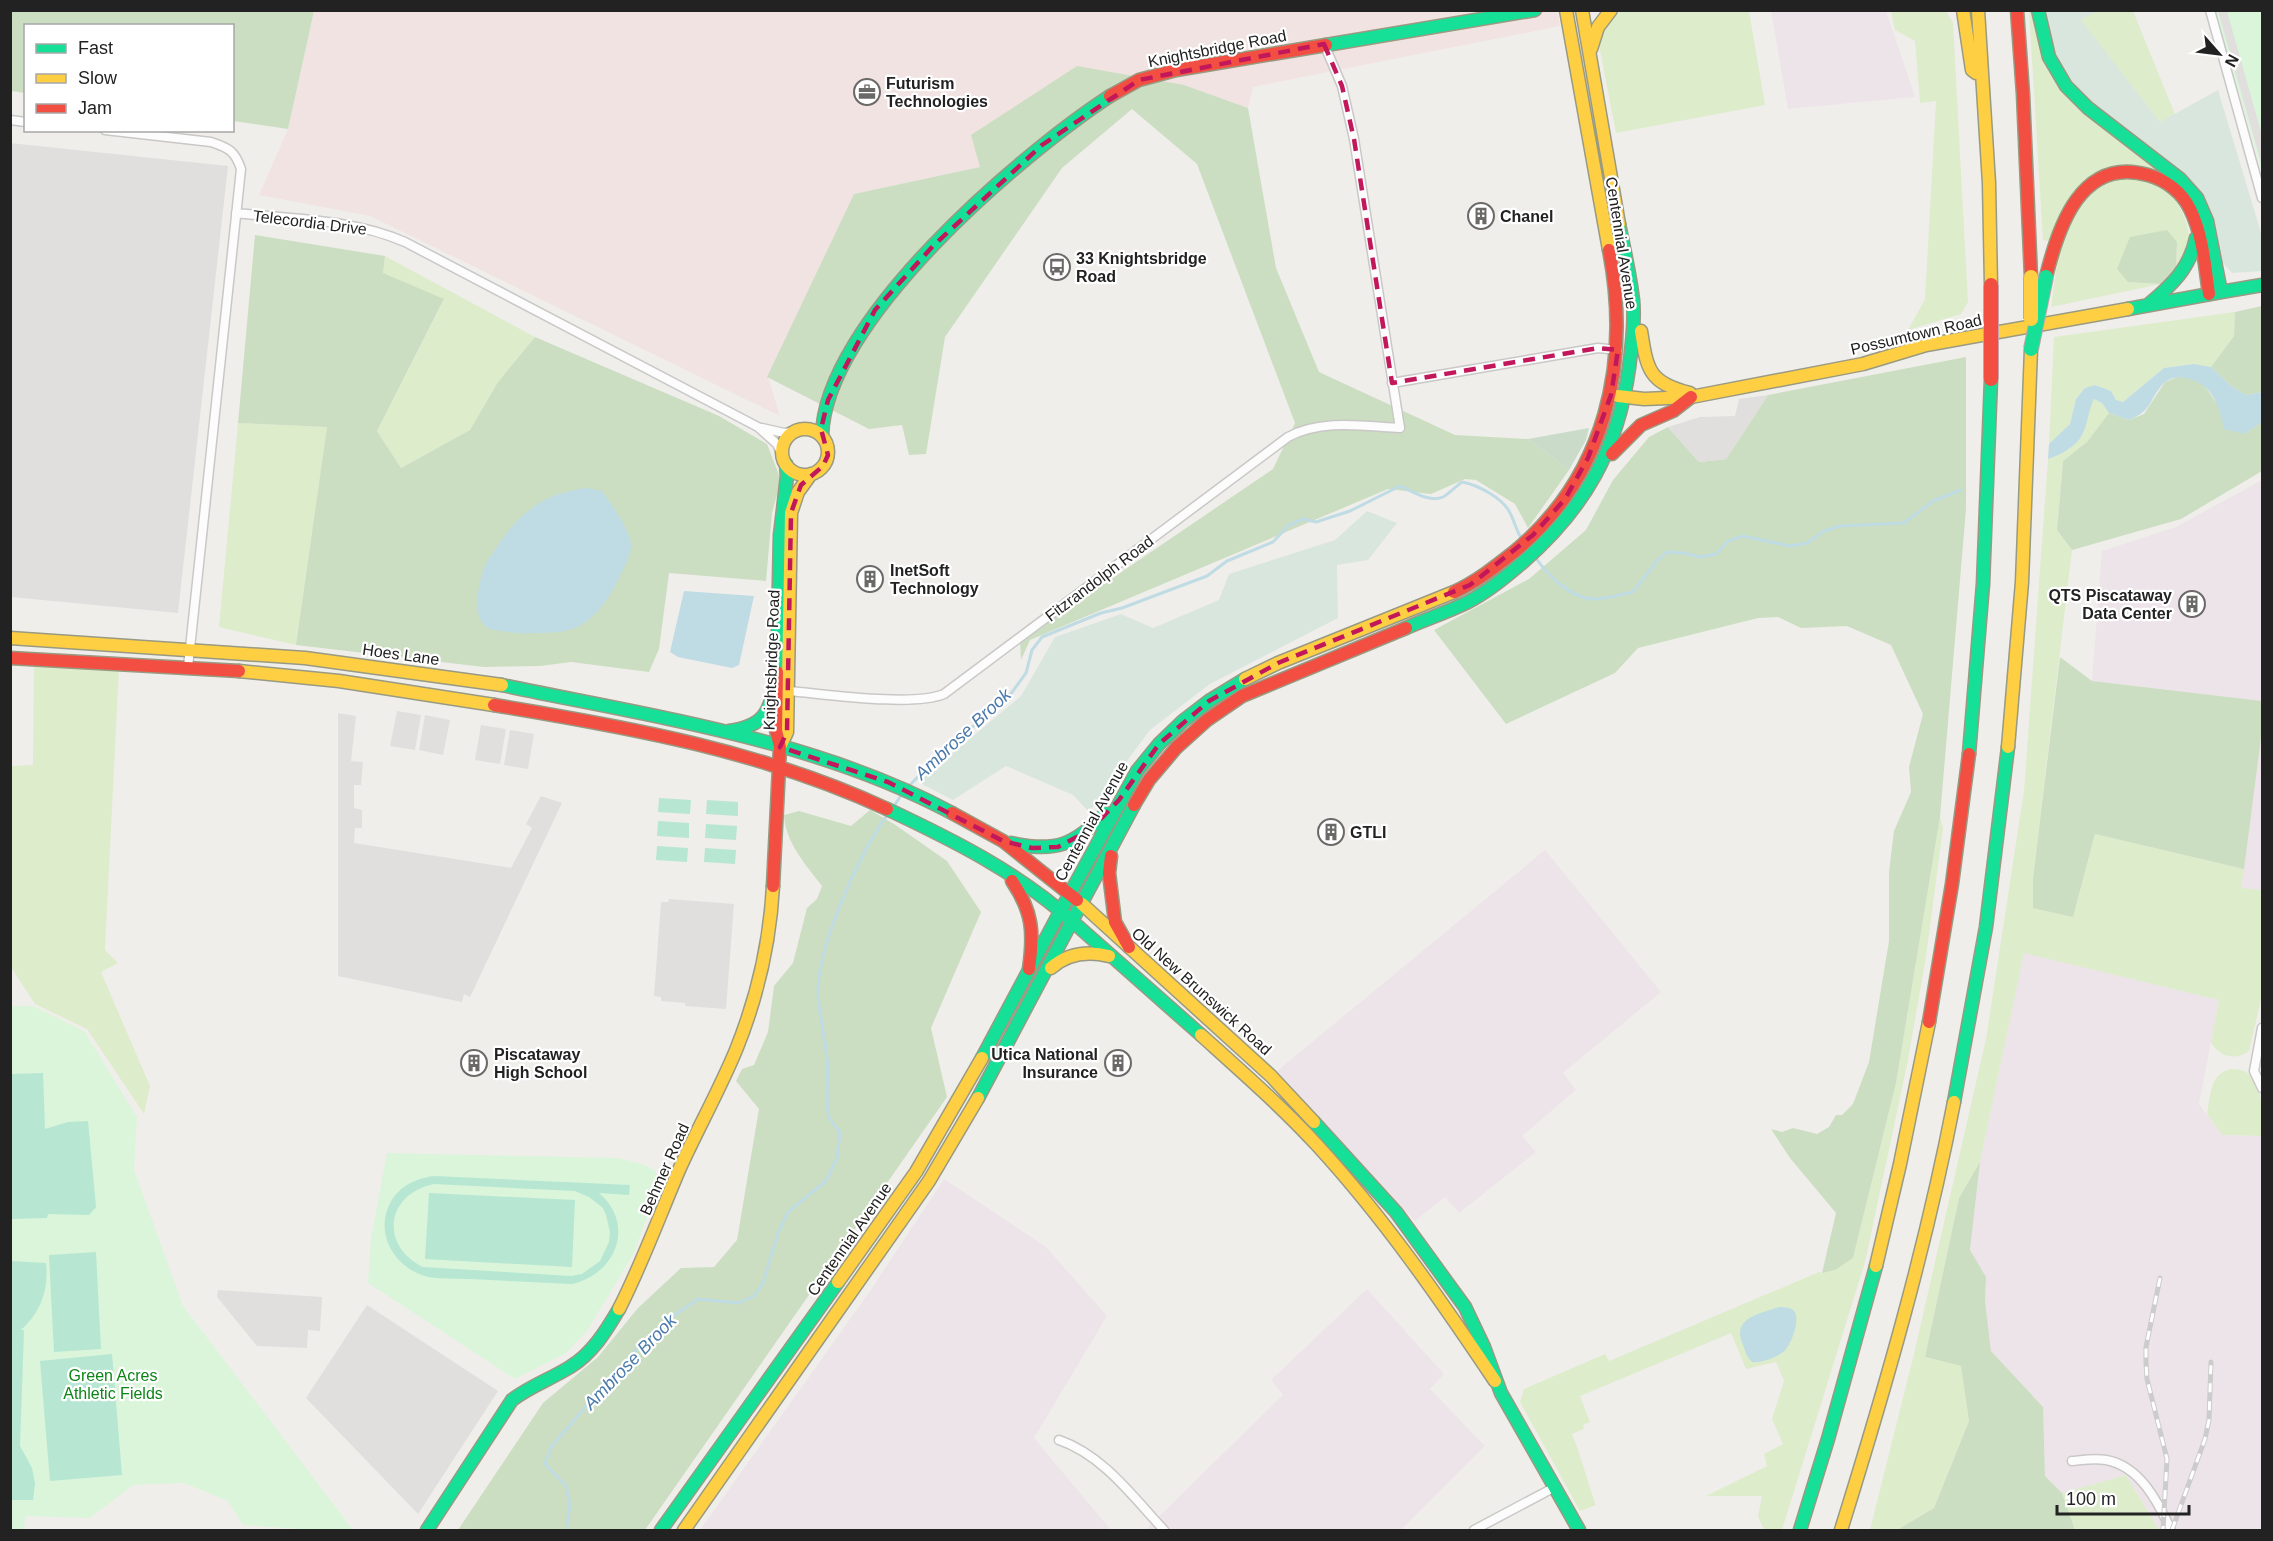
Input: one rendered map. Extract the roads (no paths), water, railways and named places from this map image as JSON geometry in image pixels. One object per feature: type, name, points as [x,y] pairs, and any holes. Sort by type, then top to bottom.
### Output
[{"type":"main road","name":"Knightsbridge Road","points":[[822,436],[822,419],[828,400],[854,342],[896,284],[1011,171],[1042,145],[1124,87],[1155,75],[1324,44],[1535,10]]},
{"type":"main road","name":"Centennial Avenue","points":[[661,1530],[916,1172],[953,1110],[1119,800],[1137,771],[1159,744],[1183,721],[1240,681],[1278,663],[1470,585],[1533,535],[1564,499],[1576,479],[1598,436],[1611,396],[1618,350],[1613,273],[1566,10]]},
{"type":"main road","name":"Centennial Avenue","points":[[684,1530],[929,1181],[965,1123],[1149,780],[1176,748],[1215,714],[1242,696],[1470,601],[1527,561],[1543,546],[1578,505],[1601,468],[1626,398],[1633,349],[1633,301],[1582,10]]},
{"type":"main road","points":[[1590,52],[1598,27],[1611,10]]},
{"type":"main road","points":[[1963,10],[1972,70],[1983,79]]},
{"type":"main road","points":[[1800,1530],[1833,1425],[1875,1271],[1906,1143],[1931,1013],[1953,877],[1973,711],[1986,544],[1991,379],[1990,223],[1978,10]]},
{"type":"main road","points":[[1841,1530],[1891,1364],[1947,1136],[1990,897],[2012,715],[2027,510],[2031,370],[2031,277],[2017,10]]},
{"type":"main road","points":[[2038,10],[2049,57],[2066,86],[2088,108],[2180,179],[2197,198],[2207,221],[2215,293]]},
{"type":"main road","points":[[2031,349],[2057,232],[2071,205],[2088,186],[2117,172],[2142,173],[2163,181],[2173,188],[2189,208],[2215,293]]},
{"type":"main road","points":[[2148,304],[2175,282],[2188,266],[2197,232]]},
{"type":"main road","name":"Possumtown Road","points":[[1611,396],[1653,399],[1695,396],[1863,364],[1926,345],[2262,285]]},
{"type":"main road","points":[[1633,301],[1646,364],[1653,377],[1665,386],[1695,396]]},
{"type":"main road","points":[[1601,468],[1624,440],[1641,425],[1673,411],[1695,396]]},
{"type":"main road","name":"Knightsbridge Road","points":[[800,430],[815,418],[828,400]]},
{"type":"main road","points":[[800,430],[809,430],[822,436],[826,442],[828,455],[823,466],[811,474],[797,473],[784,461],[783,444],[791,434],[800,430]]},
{"type":"main road","name":"Knightsbridge Road","points":[[780,747],[776,730],[776,682],[780,535],[787,476],[784,461]]},
{"type":"main road","name":"Knightsbridge Road","points":[[780,747],[788,732],[791,513],[801,485],[811,474]]},
{"type":"main road","name":"Hoes Lane","points":[[10,638],[190,648],[304,658],[494,683],[723,732],[780,747]]},
{"type":"main road","points":[[10,658],[188,667],[316,678],[384,687],[568,717],[668,738],[779,767]]},
{"type":"main road","points":[[723,732],[744,730],[763,720],[773,700],[776,682]]},
{"type":"main road","name":"Behmer Road","points":[[427,1530],[512,1400],[527,1387],[570,1366],[587,1353],[611,1319],[643,1261],[680,1169],[743,1032],[759,975],[771,917],[780,747]]},
{"type":"main road","name":"Old New Brunswick Road","points":[[780,747],[820,758],[888,782],[930,801],[1003,841],[1082,904],[1271,1076],[1396,1212],[1465,1307],[1484,1347],[1495,1381]]},
{"type":"main road","name":"Old New Brunswick Road","points":[[779,767],[874,802],[953,840],[1003,870],[1061,910],[1260,1088],[1317,1145],[1395,1237],[1434,1289],[1495,1381],[1579,1530]]},
{"type":"main road","points":[[1003,841],[1041,849],[1075,842],[1119,800]]},
{"type":"main road","points":[[1113,844],[1109,873],[1115,922],[1129,947]]},
{"type":"main road","points":[[1003,870],[1023,896],[1032,917],[1034,938],[1029,969]]},
{"type":"main road","points":[[1042,978],[1057,961],[1077,954],[1098,953],[1113,957]]},
{"type":"street","points":[[2210,10],[2262,198]]},
{"type":"street","points":[[1324,44],[1342,86],[1354,139],[1392,383],[1598,348],[1618,350]]},
{"type":"street","points":[[123,132],[211,142],[236,155],[241,170],[236,213]]},
{"type":"street","name":"Telecordia Drive","points":[[188,667],[236,213],[354,225],[392,237],[758,427],[777,444],[784,461]]},
{"type":"street","name":"Fitzrandolph Road","points":[[789,691],[912,700],[935,698],[944,694],[1288,437],[1303,429],[1327,425],[1400,428],[1392,383]]},
{"type":"street","name":"Telecordia Drive","points":[[758,427],[784,433],[800,430]]},
{"type":"street","points":[[2262,1028],[2254,1071],[2262,1088]]},
{"type":"street","points":[[1059,1440],[1080,1448],[1096,1459],[1164,1530]]},
{"type":"street","points":[[2072,1461],[2104,1460],[2119,1464],[2129,1470],[2151,1492],[2171,1530]]},
{"type":"street","points":[[1474,1530],[1555,1487]]},
{"type":"water","points":[[2194,364],[2211,367],[2231,386],[2246,395],[2262,392],[2262,422],[2244,434],[2224,429],[2217,403],[2208,390],[2194,381],[2182,377],[2176,378],[2163,384],[2146,409],[2129,420],[2109,413],[2102,403],[2094,399],[2080,439],[2067,450],[2048,459],[2049,444],[2070,424],[2076,399],[2085,388],[2095,385],[2111,391],[2116,400],[2123,402],[2164,368]]},
{"type":"water","points":[[587,488],[602,491],[623,523],[631,544],[626,563],[605,602],[583,624],[565,631],[523,633],[488,628],[479,617],[478,591],[484,568],[498,545],[516,522],[536,505],[559,494]]},
{"type":"water","points":[[684,591],[754,596],[739,665],[732,668],[678,657],[670,652]]},
{"type":"water","points":[[1779,1307],[1790,1308],[1795,1314],[1796,1325],[1789,1344],[1783,1352],[1776,1356],[1764,1361],[1752,1362],[1747,1356],[1740,1336],[1741,1329],[1749,1318]]},
{"type":"waterway","name":"Ambrose Brook","points":[[908,787],[937,757],[1010,695],[1026,673],[1032,650],[1042,637],[1101,613],[1122,608],[1207,576],[1227,561],[1273,542],[1289,525],[1303,519],[1316,522],[1350,511],[1400,486],[1432,499],[1445,496],[1462,482],[1482,489],[1502,502],[1507,507],[1522,539]]},
{"type":"waterway","name":"Ambrose Brook","points":[[1535,557],[1552,577],[1574,594],[1591,599],[1607,598],[1633,592],[1667,552],[1701,557],[1716,554],[1728,541],[1743,536],[1790,546],[1807,543],[1824,531],[1840,526],[1904,523],[1933,501],[1961,490]]},
{"type":"waterway","name":"Ambrose Brook","points":[[894,806],[902,794]]},
{"type":"waterway","name":"Ambrose Brook","points":[[566,1530],[570,1506],[566,1486],[545,1464],[551,1447],[600,1390],[618,1375],[633,1353],[677,1313],[698,1299],[739,1303],[754,1296],[763,1283],[778,1233],[788,1212],[826,1181],[837,1158],[840,1132],[830,1119],[828,1112],[827,1058],[818,999],[820,971],[825,949],[843,899],[866,850],[888,814]]},
{"type":"railway","points":[[2160,1278],[2146,1347],[2146,1363],[2147,1379],[2167,1459],[2163,1530]]},
{"type":"railway","points":[[2172,1530],[2205,1439],[2209,1420],[2211,1362]]},
{"type":"place","name":"Futurism Technologies","points":[[867,92]]},
{"type":"place","name":"Chanel","points":[[1481,216]]},
{"type":"place","name":"33 Knightsbridge Road","points":[[1057,267]]},
{"type":"place","name":"InetSoft Technology","points":[[870,579]]},
{"type":"place","name":"QTS Piscataway Data Center","points":[[2192,604]]},
{"type":"place","name":"GTLI","points":[[1331,832]]},
{"type":"place","name":"Piscataway High School","points":[[474,1063]]},
{"type":"place","name":"Utica National Insurance","points":[[1118,1063]]},
{"type":"park label","name":"Green Acres Athletic Fields","points":[[113,1384]]}]
